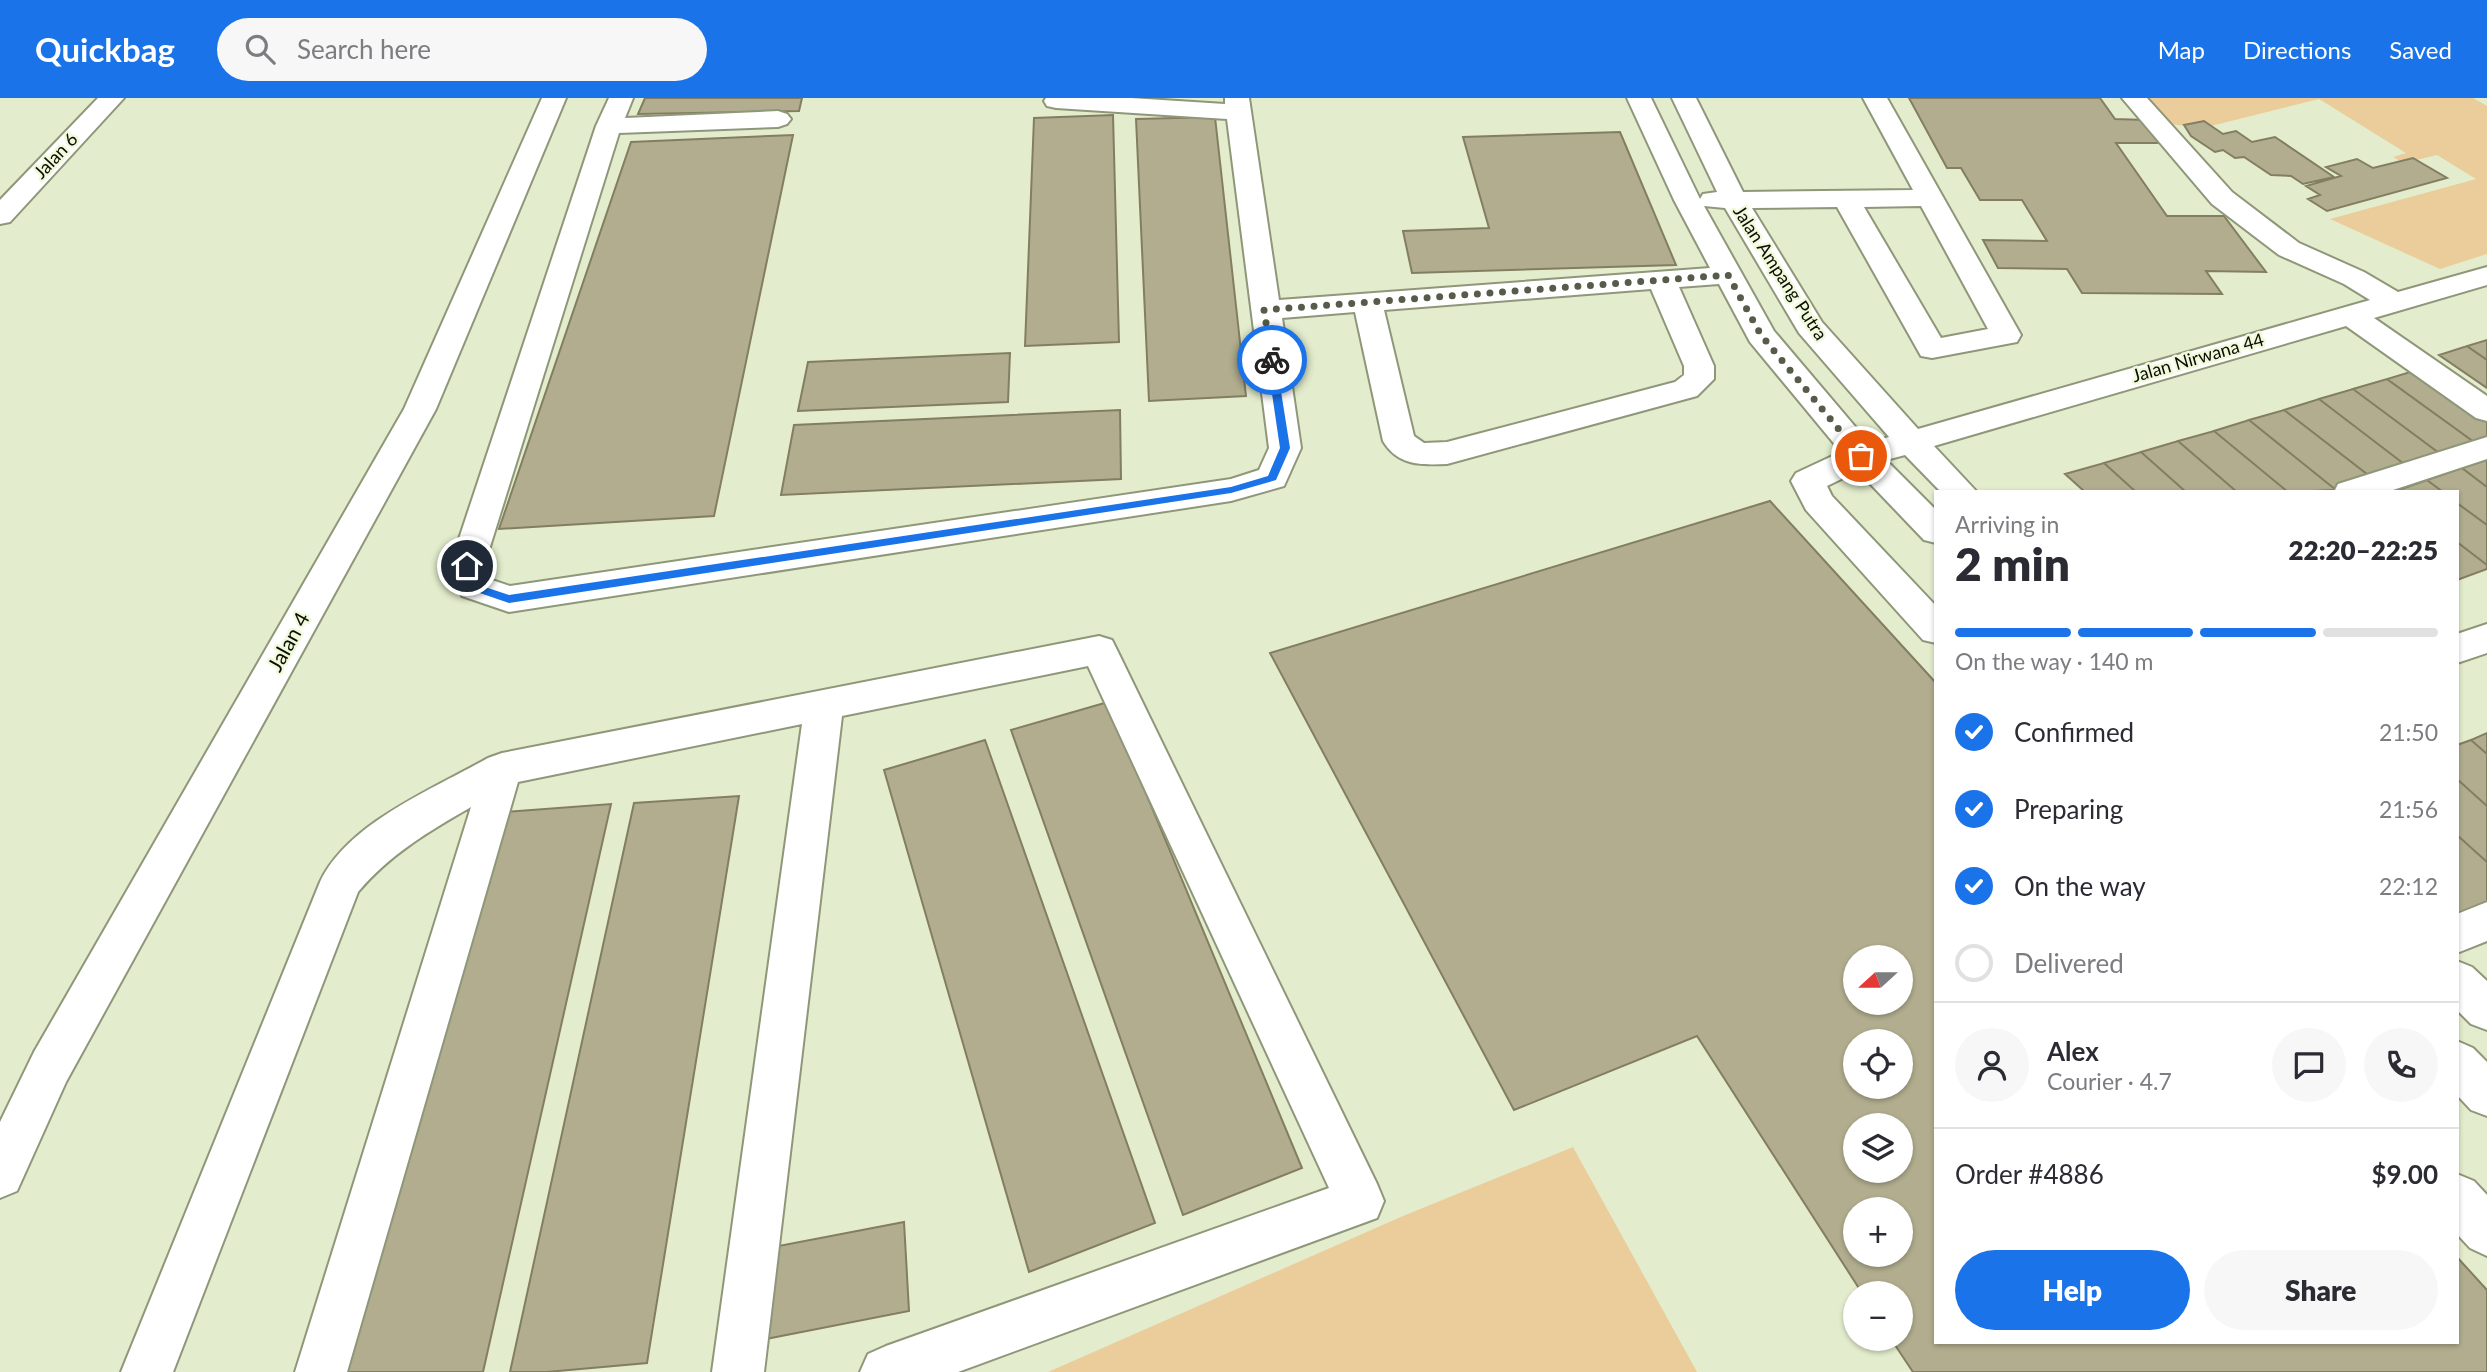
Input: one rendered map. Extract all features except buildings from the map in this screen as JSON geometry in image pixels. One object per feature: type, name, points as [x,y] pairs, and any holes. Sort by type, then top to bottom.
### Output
[{"type":"street","name":"Jalan 6","points":[[0,216],[112,98]]},
{"type":"street","name":"Jalan 4","points":[[0,1174],[50,1067],[420,409],[554,98]]},
{"type":"street","name":"Jalan Ampang Putra","points":[[1639,98],[1687,200],[1761,335],[1861,456],[1934,529]]},
{"type":"street","name":"Jalan Ampang Putra","points":[[1684,98],[1734,200],[1810,327],[1910,441],[1959,490]]},
{"type":"street","points":[[1846,199],[1932,349],[2006,335],[1875,98]]},
{"type":"street","points":[[2134,98],[2222,198],[2289,249],[2354,278],[2393,302]]},
{"type":"street","points":[[778,119],[615,112],[467,566],[474,587],[509,599],[1231,490],[1272,478],[1285,448],[1264,310],[1239,105],[1056,101]]},
{"type":"street","points":[[1687,200],[1930,198]]},
{"type":"street","points":[[1264,310],[1728,275]]},
{"type":"street","name":"Jalan Nirwana 44","points":[[1934,628],[1818,502],[1808,481],[1861,456],[1910,441],[2487,276]]},
{"type":"street","points":[[1368,302],[1399,440],[1417,454],[1447,453],[1686,389],[1699,379],[1699,366],[1661,279]]},
{"type":"street","points":[[2350,315],[2487,411]]},
{"type":"street","points":[[2356,490],[2487,448]]},
{"type":"street","points":[[2459,648],[2487,638]]},
{"type":"street","points":[[147,1372],[341,881],[363,856],[393,832],[502,769],[1099,650],[1360,1201],[886,1372]]},
{"type":"street","points":[[738,1372],[824,705]]},
{"type":"street","points":[[321,1372],[502,769]]},
{"type":"street","points":[[2459,932],[2487,921]]},
{"type":"street","points":[[2459,983],[2487,1010]]},
{"type":"street","points":[[2459,1065],[2487,1094]]},
{"type":"street","points":[[2459,1200],[2487,1231]]},
{"type":"shaded area","points":[[2147,98],[2473,98],[2487,106],[2487,254],[2440,269],[2330,219],[2476,179],[2437,155],[2404,163],[2393,157],[2406,153],[2319,99],[2203,128],[2168,124]]},
{"type":"shaded area","points":[[1573,1147],[1697,1372],[1048,1372],[1403,1216]]},
{"type":"way so far","points":[[1272,360],[1264,310],[1728,275],[1761,335],[1861,456]]},
{"type":"route","points":[[467,566],[474,587],[509,599],[1231,490],[1272,478],[1285,448],[1272,360]]}]
